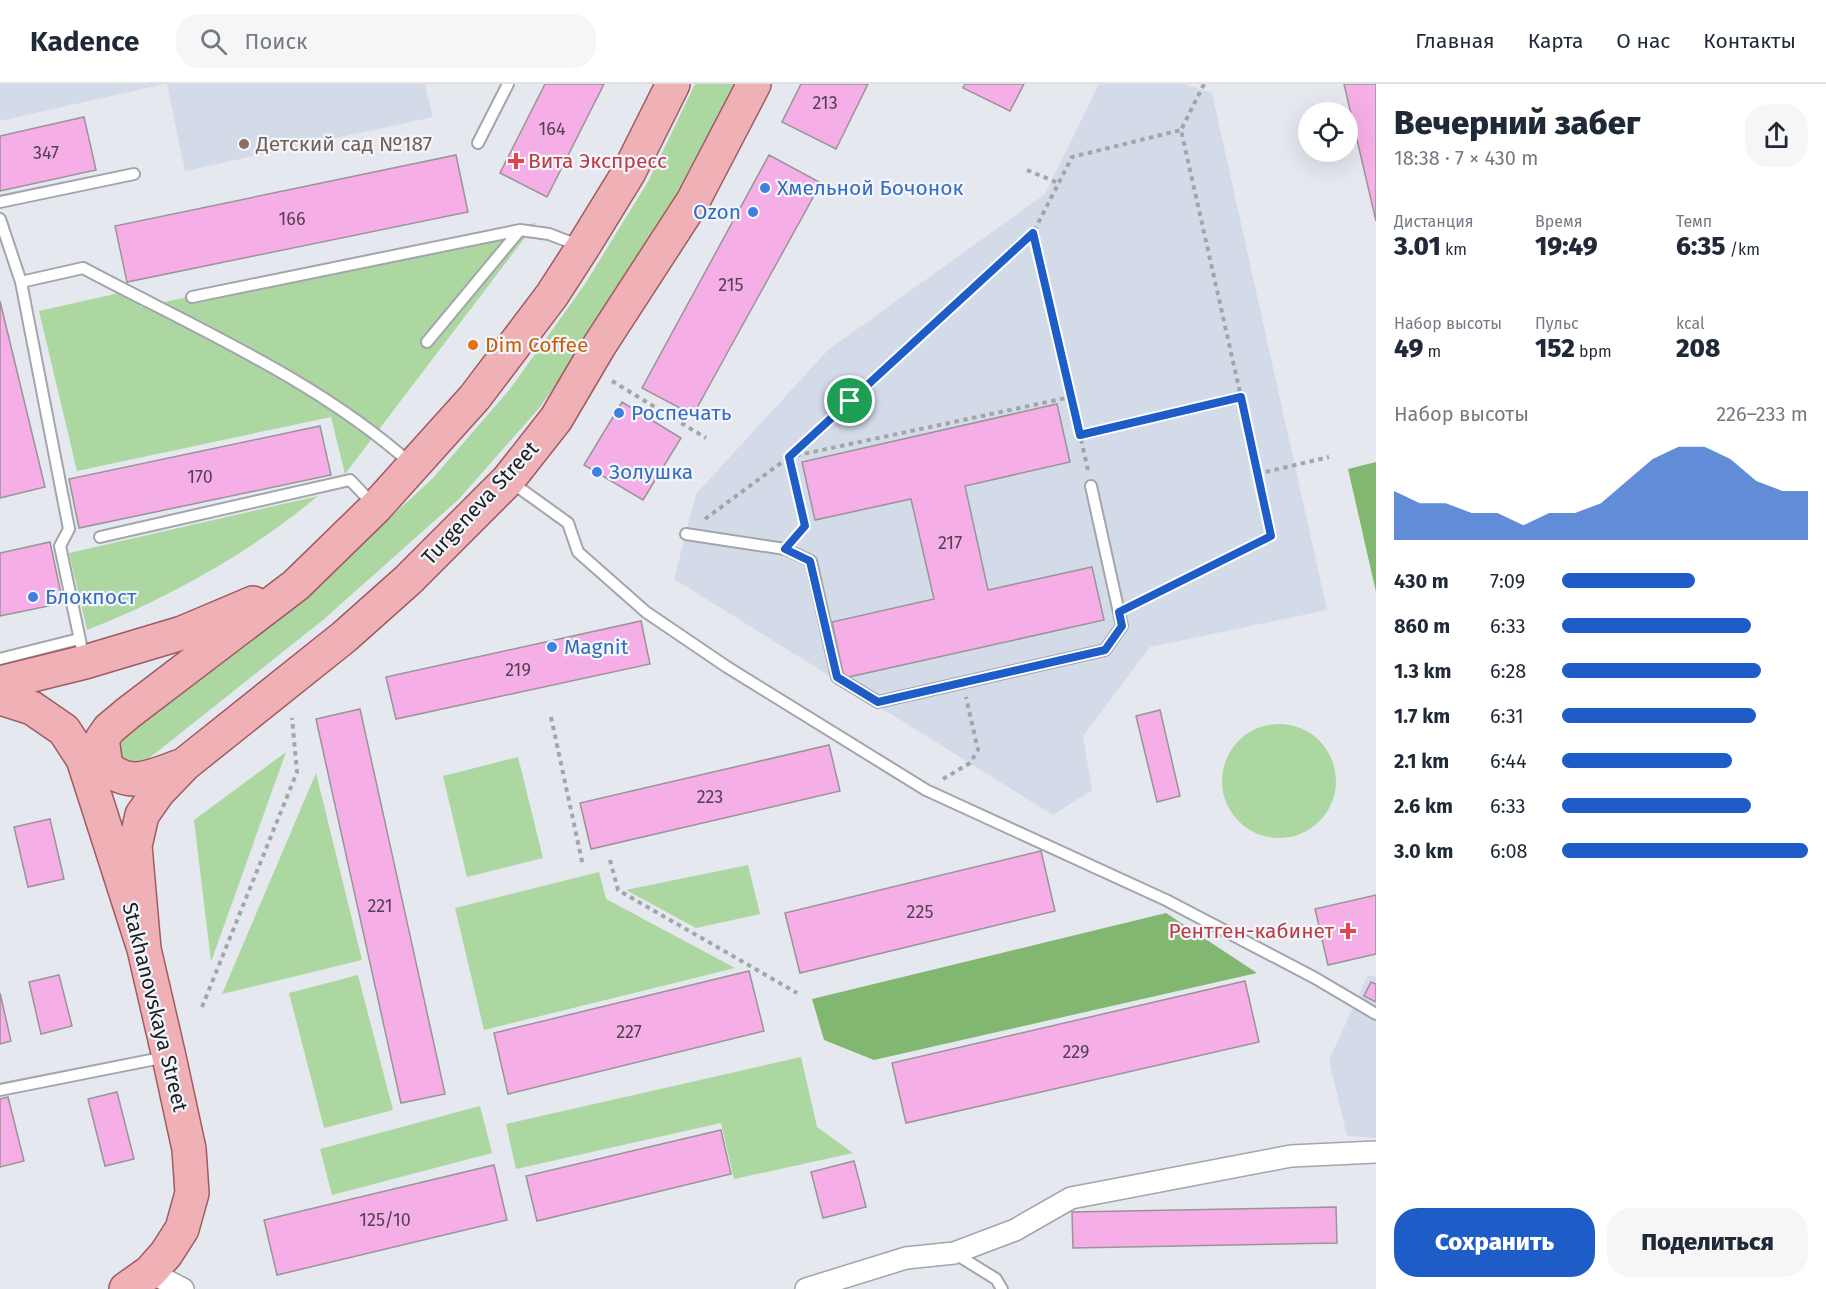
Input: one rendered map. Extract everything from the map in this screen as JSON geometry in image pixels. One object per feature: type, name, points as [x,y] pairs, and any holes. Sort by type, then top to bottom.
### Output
[{"type":"main road","points":[[185,765],[139,780],[122,778],[106,766],[102,739],[109,729],[122,718],[297,585],[376,507],[475,397],[552,296],[583,247],[629,172],[672,84]]},
{"type":"main road","name":"Turgeneva Street","points":[[185,765],[352,630],[408,580],[508,480],[556,419],[599,346],[693,201],[754,84]]},
{"type":"main road","points":[[0,683],[82,651],[182,633],[297,585]]},
{"type":"main road","name":"Stakhanovskaya Street","points":[[0,698],[32,708],[64,730],[83,759],[144,949],[170,1057],[189,1149],[192,1193],[182,1229],[166,1254],[138,1281]]},
{"type":"main road","points":[[144,949],[135,846],[136,831],[142,815],[158,792],[185,765]]},
{"type":"street","points":[[806,1289],[906,1258],[954,1252],[1015,1230],[1071,1198],[1291,1156],[1376,1152]]},
{"type":"street","points":[[138,1281],[183,1289]]},
{"type":"lane","points":[[478,143],[508,84]]},
{"type":"lane","points":[[0,202],[134,174]]},
{"type":"lane","points":[[0,219],[21,282],[69,529],[60,546],[82,651],[0,659]]},
{"type":"lane","points":[[192,297],[520,230],[549,234],[583,247]]},
{"type":"lane","points":[[427,342],[520,230]]},
{"type":"lane","points":[[21,282],[83,268],[319,393],[390,445],[413,466]]},
{"type":"lane","points":[[100,537],[350,480],[376,507]]},
{"type":"lane","points":[[508,480],[568,523],[578,552],[646,612],[727,667],[926,790],[1175,905],[1315,978],[1376,1014]]},
{"type":"lane","points":[[686,534],[785,549],[810,561],[837,677],[878,702],[1105,650],[1122,626],[1091,486]]},
{"type":"lane","points":[[0,1090],[170,1057]]},
{"type":"lane","points":[[954,1252],[996,1279],[1002,1289]]},
{"type":"path","points":[[1119,612],[1271,536],[1181,130],[1204,84]]},
{"type":"path","points":[[686,534],[789,457],[1033,233],[1072,157],[1181,130]]},
{"type":"path","points":[[1027,170],[1058,183]]},
{"type":"path","points":[[1033,233],[1091,486]]},
{"type":"path","points":[[608,380],[706,438]]},
{"type":"path","points":[[789,457],[1071,397]]},
{"type":"path","points":[[1080,435],[1241,397]]},
{"type":"path","points":[[785,549],[805,526],[789,457]]},
{"type":"path","points":[[1257,474],[1329,457]]},
{"type":"path","points":[[926,790],[970,763],[978,750],[963,684]]},
{"type":"path","points":[[550,717],[583,866]]},
{"type":"path","points":[[202,1007],[297,772],[292,718]]},
{"type":"path","points":[[610,860],[618,890],[796,993]]},
{"type":"shaded area","points":[[0,84],[164,84],[0,121]]},
{"type":"shaded area","name":"Детский сад №187","points":[[167,84],[425,84],[433,117],[185,171]]},
{"type":"shaded area","points":[[1099,84],[1184,84],[1212,93],[1327,610],[1150,647],[1083,736],[1092,790],[1053,815],[674,579],[696,494],[828,350],[1045,194]]},
{"type":"shaded area","points":[[1368,975],[1376,977],[1376,1138],[1347,1136],[1329,1060]]},
{"type":"green space","points":[[695,84],[734,84],[678,194],[612,302],[540,407],[459,499],[323,620],[138,767],[125,771],[112,746],[117,741],[301,600],[433,478],[510,389],[585,284],[649,180]]},
{"type":"green space","points":[[536,223],[345,474],[331,417],[77,471],[39,311],[137,289],[141,307]]},
{"type":"green space","points":[[1376,462],[1376,592],[1348,469]]},
{"type":"green space","points":[[318,496],[265,536],[208,572],[149,603],[87,630],[69,553]]},
{"type":"green space","points":[[1279,724],[1301,728],[1319,741],[1332,759],[1336,781],[1332,803],[1319,821],[1301,834],[1279,838],[1257,834],[1239,821],[1226,803],[1222,781],[1226,759],[1239,741],[1257,728]]},
{"type":"green space","points":[[286,752],[211,962],[194,820]]},
{"type":"green space","points":[[518,757],[543,858],[467,877],[443,776]]},
{"type":"green space","points":[[316,773],[362,960],[222,994]]},
{"type":"green space","points":[[748,865],[760,914],[696,928],[626,890]]},
{"type":"green space","points":[[599,872],[606,899],[735,968],[484,1030],[455,908]]},
{"type":"green space","points":[[1166,913],[1257,973],[874,1060],[824,1040],[812,999]]},
{"type":"green space","points":[[358,975],[393,1110],[324,1128],[289,993]]},
{"type":"green space","points":[[801,1057],[817,1127],[853,1153],[734,1179],[721,1123],[516,1169],[506,1124]]},
{"type":"green space","points":[[480,1106],[492,1153],[332,1195],[320,1149]]},
{"type":"building","points":[[545,84],[604,84],[547,197],[500,173]]},
{"type":"building","points":[[801,84],[868,84],[836,149],[782,122]]},
{"type":"building","points":[[965,84],[1024,84],[1010,111],[963,88]]},
{"type":"building","points":[[1344,84],[1376,84],[1376,221],[1358,144],[1358,102],[1348,102]]},
{"type":"building","points":[[84,117],[96,170],[0,191],[0,136]]},
{"type":"building","points":[[456,155],[468,212],[127,282],[115,226]]},
{"type":"building","points":[[769,155],[821,183],[693,415],[642,388]]},
{"type":"building","points":[[0,301],[45,487],[0,498]]},
{"type":"building","points":[[622,402],[681,438],[643,500],[584,465]]},
{"type":"building","points":[[1057,404],[1070,462],[965,486],[988,590],[1092,567],[1104,620],[844,678],[832,622],[934,599],[911,499],[815,520],[802,462]]},
{"type":"building","points":[[320,426],[331,475],[79,528],[69,479]]},
{"type":"building","points":[[50,542],[63,603],[0,616],[0,553]]},
{"type":"building","points":[[641,621],[650,664],[396,719],[386,677]]},
{"type":"building","points":[[360,709],[445,1094],[401,1103],[316,719]]},
{"type":"building","points":[[1160,710],[1180,796],[1157,802],[1136,716]]},
{"type":"building","points":[[829,745],[840,791],[591,849],[580,803]]},
{"type":"building","points":[[50,819],[64,879],[28,887],[14,827]]},
{"type":"building","points":[[1041,851],[1055,911],[800,973],[785,913]]},
{"type":"building","name":"Рентген-кабинет","points":[[1376,895],[1376,954],[1328,965],[1315,909]]},
{"type":"building","points":[[749,971],[764,1031],[508,1094],[494,1033]]},
{"type":"building","points":[[59,975],[72,1026],[41,1034],[29,982]]},
{"type":"building","points":[[1245,981],[1259,1042],[906,1123],[892,1063]]},
{"type":"building","points":[[1371,982],[1376,984],[1376,1002],[1364,996]]},
{"type":"building","points":[[0,993],[11,1041],[0,1044]]},
{"type":"building","points":[[117,1092],[134,1159],[105,1166],[88,1099]]},
{"type":"building","points":[[8,1097],[24,1161],[0,1167],[0,1099]]},
{"type":"building","points":[[721,1130],[731,1174],[537,1221],[526,1176]]},
{"type":"building","points":[[854,1161],[866,1207],[823,1218],[811,1172]]},
{"type":"building","points":[[494,1165],[507,1220],[277,1275],[264,1220]]},
{"type":"building","points":[[1336,1207],[1337,1243],[1073,1248],[1072,1212]]},
{"type":"place","name":"Детский сад №187","points":[[244,144]]},
{"type":"place","name":"Вита Экспресс","points":[[516,161]]},
{"type":"place","name":"Хмельной Бочонок","points":[[765,188]]},
{"type":"place","name":"Ozon","points":[[753,212]]},
{"type":"place","name":"Dim Coffee","points":[[473,345]]},
{"type":"place","name":"Роспечать","points":[[619,413]]},
{"type":"place","name":"Золушка","points":[[597,472]]},
{"type":"place","name":"Блокпост","points":[[33,597]]},
{"type":"place","name":"Magnit","points":[[552,647]]},
{"type":"place","name":"Рентген-кабинет","points":[[1348,931]]},
{"type":"route","points":[[1033,233],[1080,435],[1241,397],[1271,536],[1119,612],[1122,626],[1105,650],[878,702],[837,677],[810,561],[785,549],[805,526],[789,457],[850,401],[1033,233]]}]
